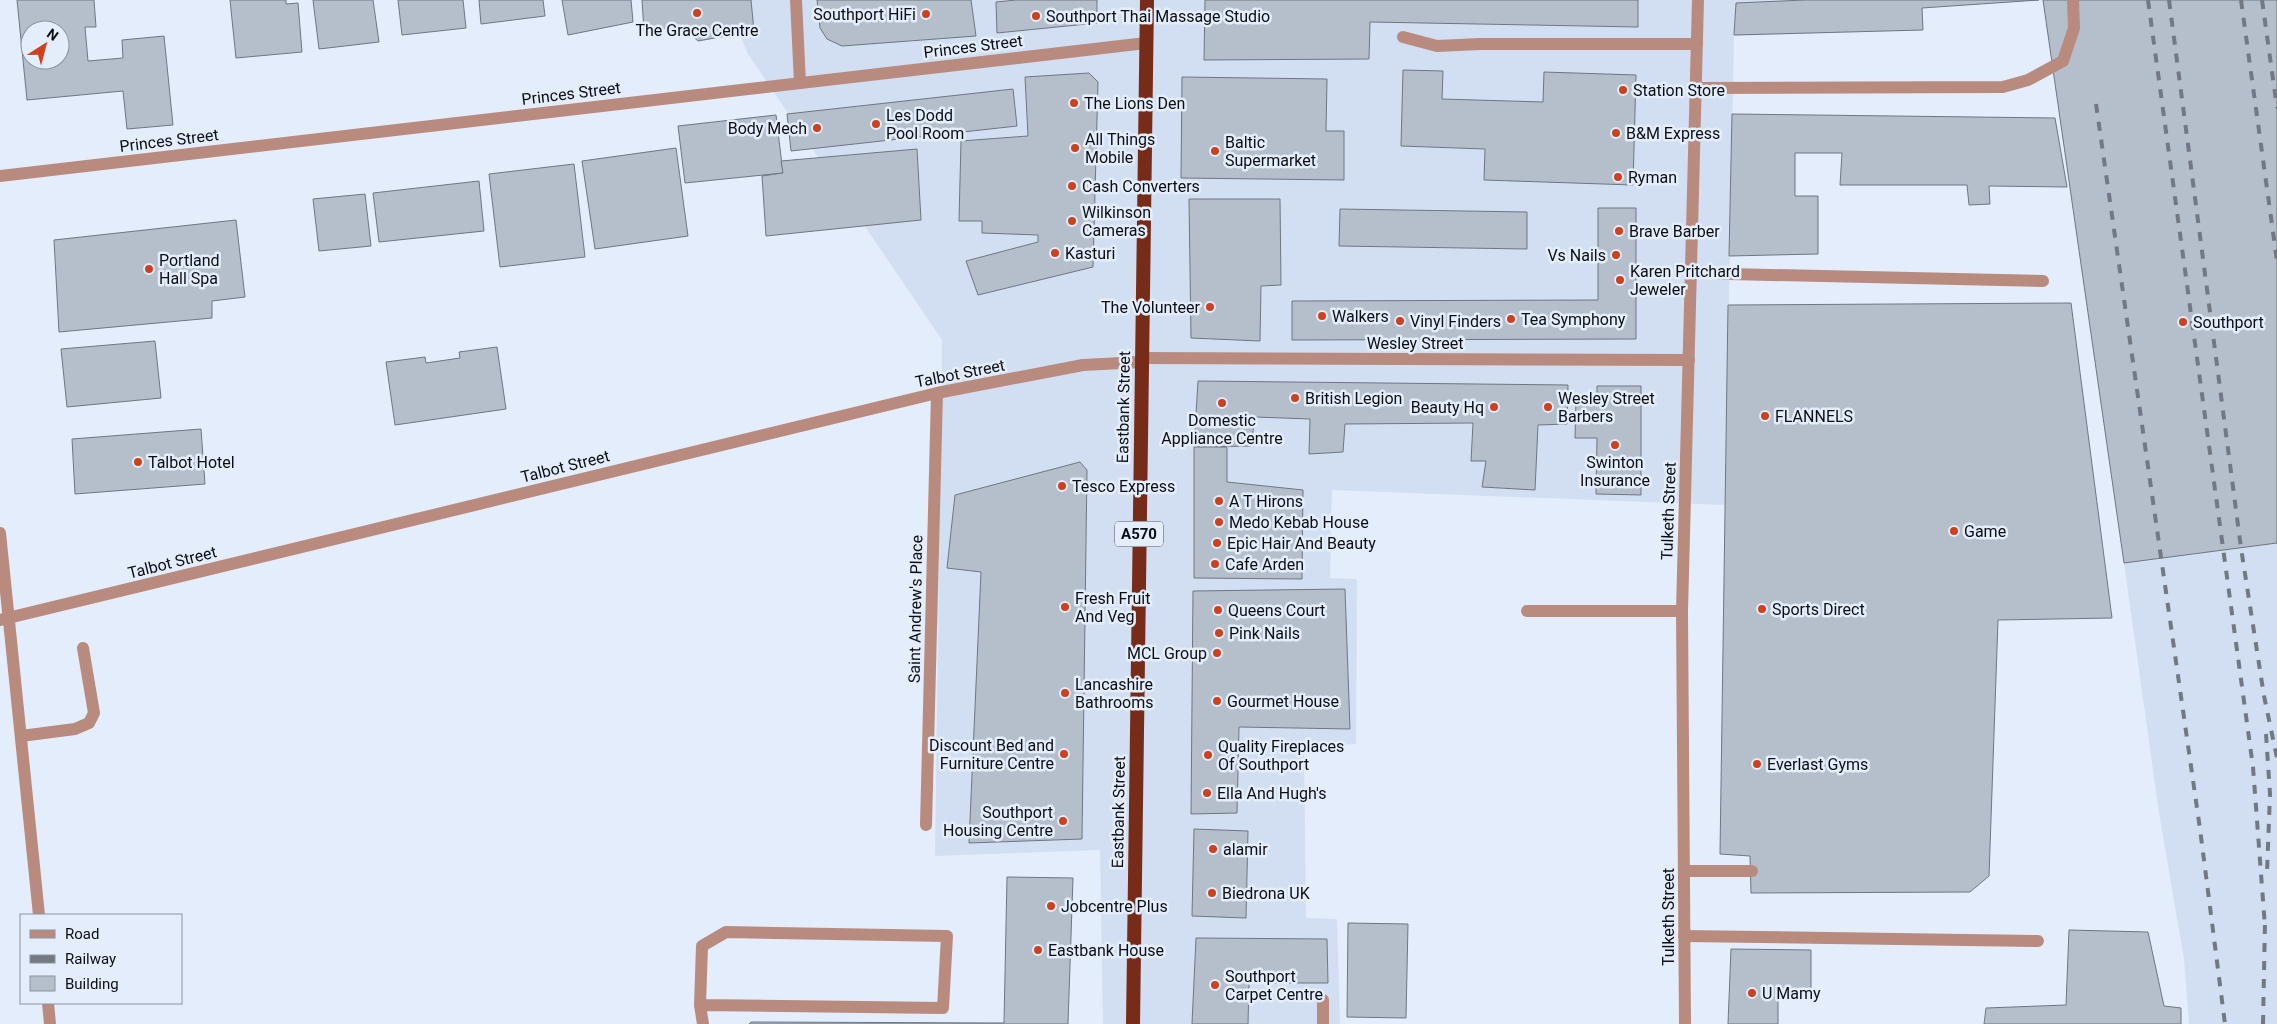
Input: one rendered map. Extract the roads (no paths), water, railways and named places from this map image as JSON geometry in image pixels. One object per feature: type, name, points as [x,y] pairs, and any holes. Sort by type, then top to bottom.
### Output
[{"type":"highway","name":"Eastbank Street","points":[[1132,1024],[1147,0]]},
{"type":"street","points":[[796,0],[800,83]]},
{"type":"street","name":"Tulketh Street","points":[[1685,1024],[1682,611],[1698,0]]},
{"type":"street","points":[[1696,88],[2003,87],[2028,80],[2063,61],[2074,28],[2073,0]]},
{"type":"street","points":[[1403,37],[1437,46],[1480,44],[1697,44]]},
{"type":"street","name":"Princes Street","points":[[0,176],[1146,43]]},
{"type":"street","points":[[1691,271],[1729,274],[2043,281]]},
{"type":"street","name":"Wesley Street","points":[[1142,360],[1689,360]]},
{"type":"street","name":"Talbot Street","points":[[5,619],[937,393],[1083,365],[1142,360]]},
{"type":"street","name":"Saint Andrew's Place","points":[[926,825],[937,393]]},
{"type":"street","points":[[0,533],[5,619],[21,736],[39,914]]},
{"type":"street","points":[[1527,611],[1682,611]]},
{"type":"street","points":[[21,736],[75,729],[89,723],[94,713],[83,648]]},
{"type":"street","points":[[1684,871],[1752,872]]},
{"type":"street","points":[[700,1005],[943,1008],[947,936],[726,932],[702,946],[700,1005],[702,1024]]},
{"type":"street","points":[[1684,936],[2038,941]]},
{"type":"street","points":[[1323,1000],[1323,1024]]},
{"type":"street","points":[[48,1004],[50,1024]]},
{"type":"railway","points":[[2148,0],[2253,767],[2265,927]]},
{"type":"railway","points":[[2169,0],[2241,548],[2264,696],[2277,758]]},
{"type":"railway","points":[[2241,0],[2277,261]]},
{"type":"railway","points":[[2262,0],[2277,108]]},
{"type":"railway","points":[[2096,104],[2200,829],[2225,1024]]},
{"type":"railway","points":[[2266,734],[2270,794],[2267,872]]},
{"type":"railway","points":[[2263,1024],[2265,922]]},
{"type":"place","name":"The Grace Centre","points":[[697,13]]},
{"type":"place","name":"Southport HiFi","points":[[926,14]]},
{"type":"place","name":"Southport Thai Massage Studio","points":[[1036,16]]},
{"type":"place","name":"Station Store","points":[[1623,90]]},
{"type":"place","name":"The Lions Den","points":[[1074,103]]},
{"type":"place","name":"Les Dodd Pool Room","points":[[876,124]]},
{"type":"place","name":"Body Mech","points":[[817,128]]},
{"type":"place","name":"B&M Express","points":[[1616,133]]},
{"type":"place","name":"All Things Mobile","points":[[1075,148]]},
{"type":"place","name":"Baltic Supermarket","points":[[1215,151]]},
{"type":"place","name":"Ryman","points":[[1618,177]]},
{"type":"place","name":"Cash Converters","points":[[1072,186]]},
{"type":"place","name":"Wilkinson Cameras","points":[[1072,221]]},
{"type":"place","name":"Brave Barber","points":[[1619,231]]},
{"type":"place","name":"Kasturi","points":[[1055,253]]},
{"type":"place","name":"Vs Nails","points":[[1616,255]]},
{"type":"place","name":"Portland Hall Spa","points":[[149,269]]},
{"type":"place","name":"Karen Pritchard Jeweler","points":[[1620,280]]},
{"type":"place","name":"The Volunteer","points":[[1210,307]]},
{"type":"place","name":"Walkers","points":[[1322,316]]},
{"type":"place","name":"Tea Symphony","points":[[1511,319]]},
{"type":"place","name":"Vinyl Finders","points":[[1400,321]]},
{"type":"place","name":"Southport","points":[[2183,322]]},
{"type":"place","name":"British Legion","points":[[1295,398]]},
{"type":"place","name":"Domestic Appliance Centre","points":[[1222,403]]},
{"type":"place","name":"Beauty Hq","points":[[1494,407]]},
{"type":"place","name":"Wesley Street Barbers","points":[[1548,407]]},
{"type":"place","name":"FLANNELS","points":[[1765,416]]},
{"type":"place","name":"Swinton Insurance","points":[[1615,445]]},
{"type":"place","name":"Talbot Hotel","points":[[138,462]]},
{"type":"place","name":"Tesco Express","points":[[1062,486]]},
{"type":"place","name":"A T Hirons","points":[[1219,501]]},
{"type":"place","name":"Medo Kebab House","points":[[1219,522]]},
{"type":"place","name":"Game","points":[[1954,531]]},
{"type":"place","name":"Epic Hair And Beauty","points":[[1217,543]]},
{"type":"place","name":"Cafe Arden","points":[[1215,564]]},
{"type":"place","name":"Fresh Fruit And Veg","points":[[1065,607]]},
{"type":"place","name":"Sports Direct","points":[[1762,609]]},
{"type":"place","name":"Queens Court","points":[[1218,610]]},
{"type":"place","name":"Pink Nails","points":[[1219,633]]},
{"type":"place","name":"MCL Group","points":[[1217,653]]},
{"type":"place","name":"Lancashire Bathrooms","points":[[1065,693]]},
{"type":"place","name":"Gourmet House","points":[[1217,701]]},
{"type":"place","name":"Discount Bed and Furniture Centre","points":[[1064,754]]},
{"type":"place","name":"Quality Fireplaces Of Southport","points":[[1208,755]]},
{"type":"place","name":"Everlast Gyms","points":[[1757,764]]},
{"type":"place","name":"Ella And Hugh's","points":[[1207,793]]},
{"type":"place","name":"Southport Housing Centre","points":[[1063,821]]},
{"type":"place","name":"alamir","points":[[1213,849]]},
{"type":"place","name":"Biedrona UK","points":[[1212,893]]},
{"type":"place","name":"Jobcentre Plus","points":[[1051,906]]},
{"type":"place","name":"Eastbank House","points":[[1038,950]]},
{"type":"place","name":"Southport Carpet Centre","points":[[1215,985]]},
{"type":"place","name":"U Mamy","points":[[1752,993]]}]
